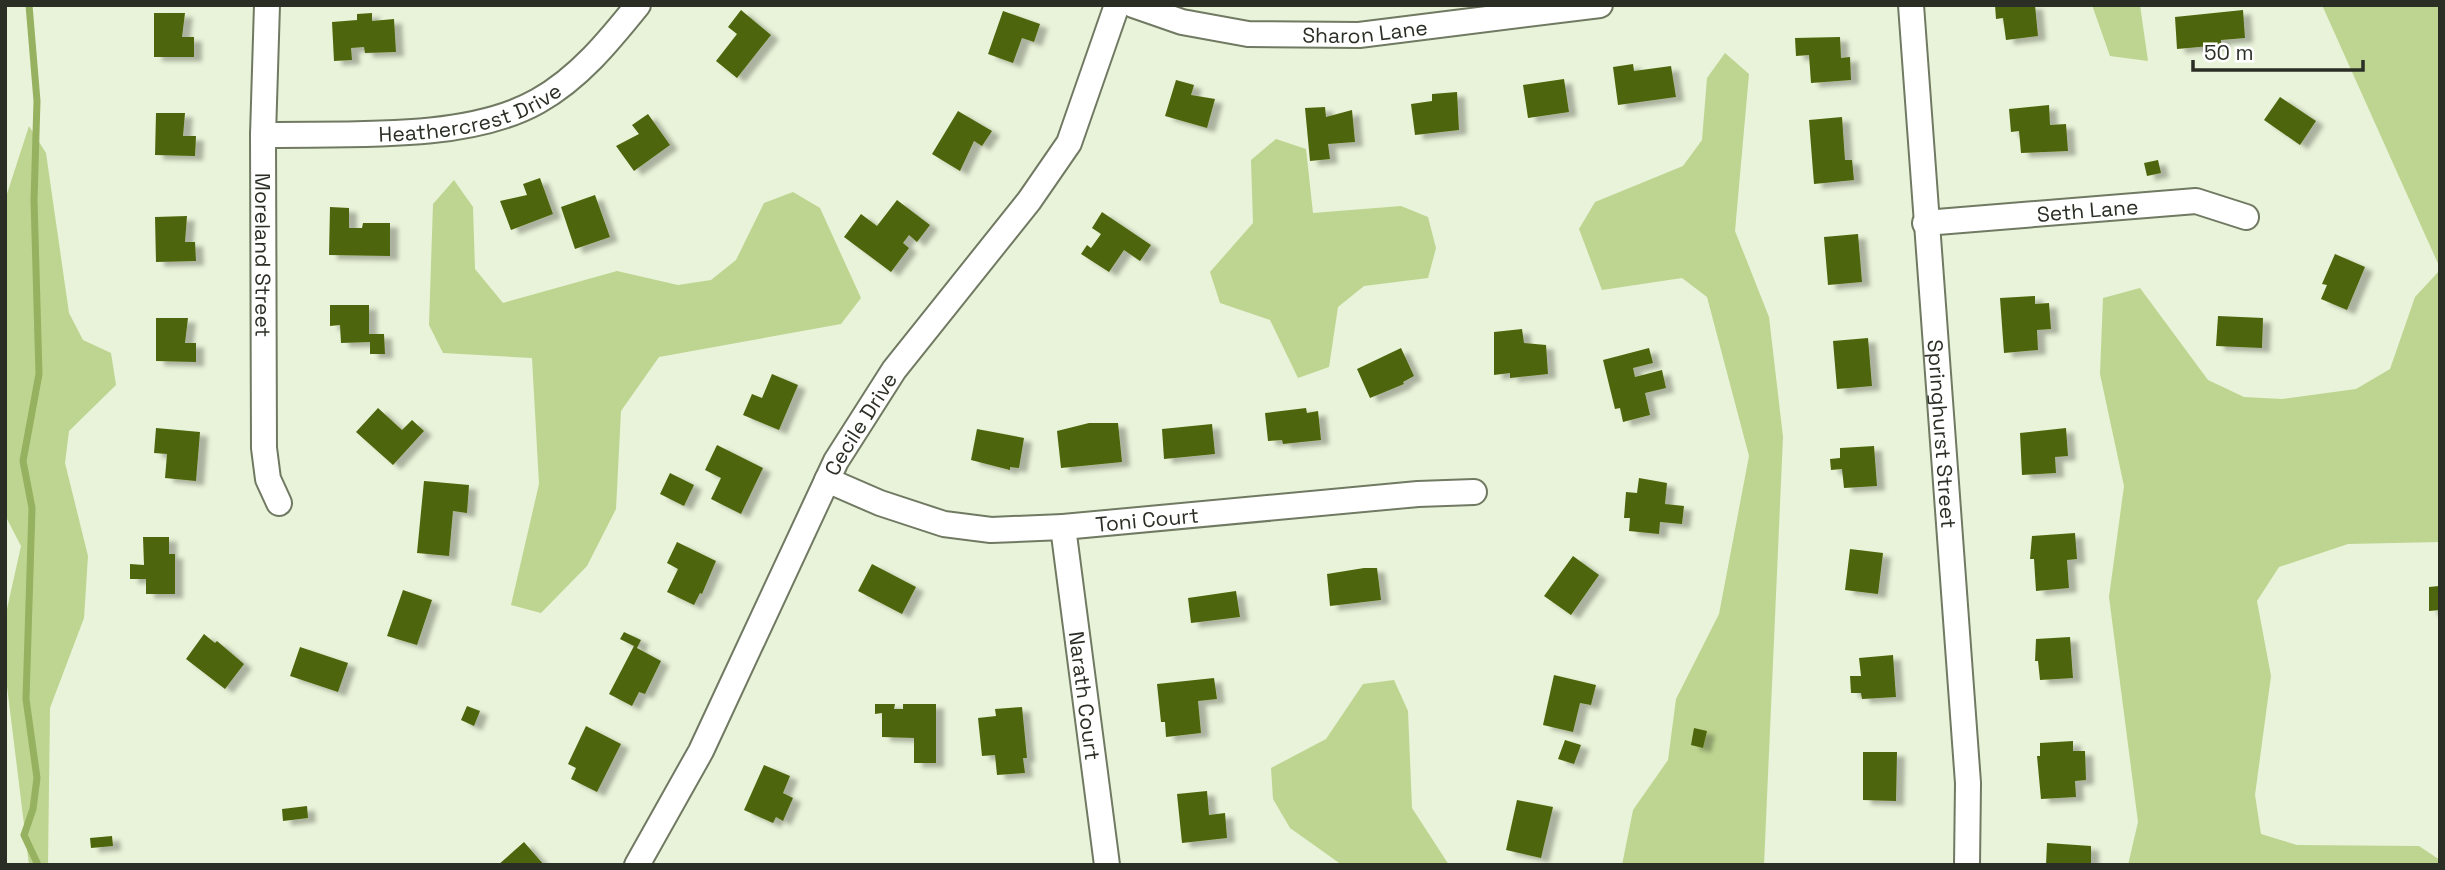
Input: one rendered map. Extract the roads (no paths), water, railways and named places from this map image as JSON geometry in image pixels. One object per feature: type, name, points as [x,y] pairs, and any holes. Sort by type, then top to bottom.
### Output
[{"type":"street","name":"Moreland Street","points":[[267,5],[263,135],[264,448],[268,479],[279,503]]},
{"type":"street","name":"Heathercrest Drive","points":[[263,135],[450,127],[501,118],[539,101],[591,61],[638,5]]},
{"type":"street","name":"Cecile Drive","points":[[637,865],[701,751],[836,461],[894,370],[1029,201],[1069,143],[1117,5]]},
{"type":"street","name":"Sharon Lane","points":[[1133,5],[1182,22],[1248,34],[1359,36],[1600,5]]},
{"type":"street","name":"Springhurst Street","points":[[1911,5],[1968,783],[1967,865]]},
{"type":"street","name":"Seth Lane","points":[[1925,223],[2196,201],[2246,217]]},
{"type":"street","name":"Toni Court","points":[[828,480],[880,503],[944,524],[991,530],[1063,527],[1418,494],[1474,492]]},
{"type":"street","name":"Narath Court","points":[[1063,527],[1107,865]]},
{"type":"waterway","points":[[29,5],[37,101],[34,200],[39,374],[23,461],[32,508],[26,699],[37,778],[33,809],[24,835],[38,865]]}]
